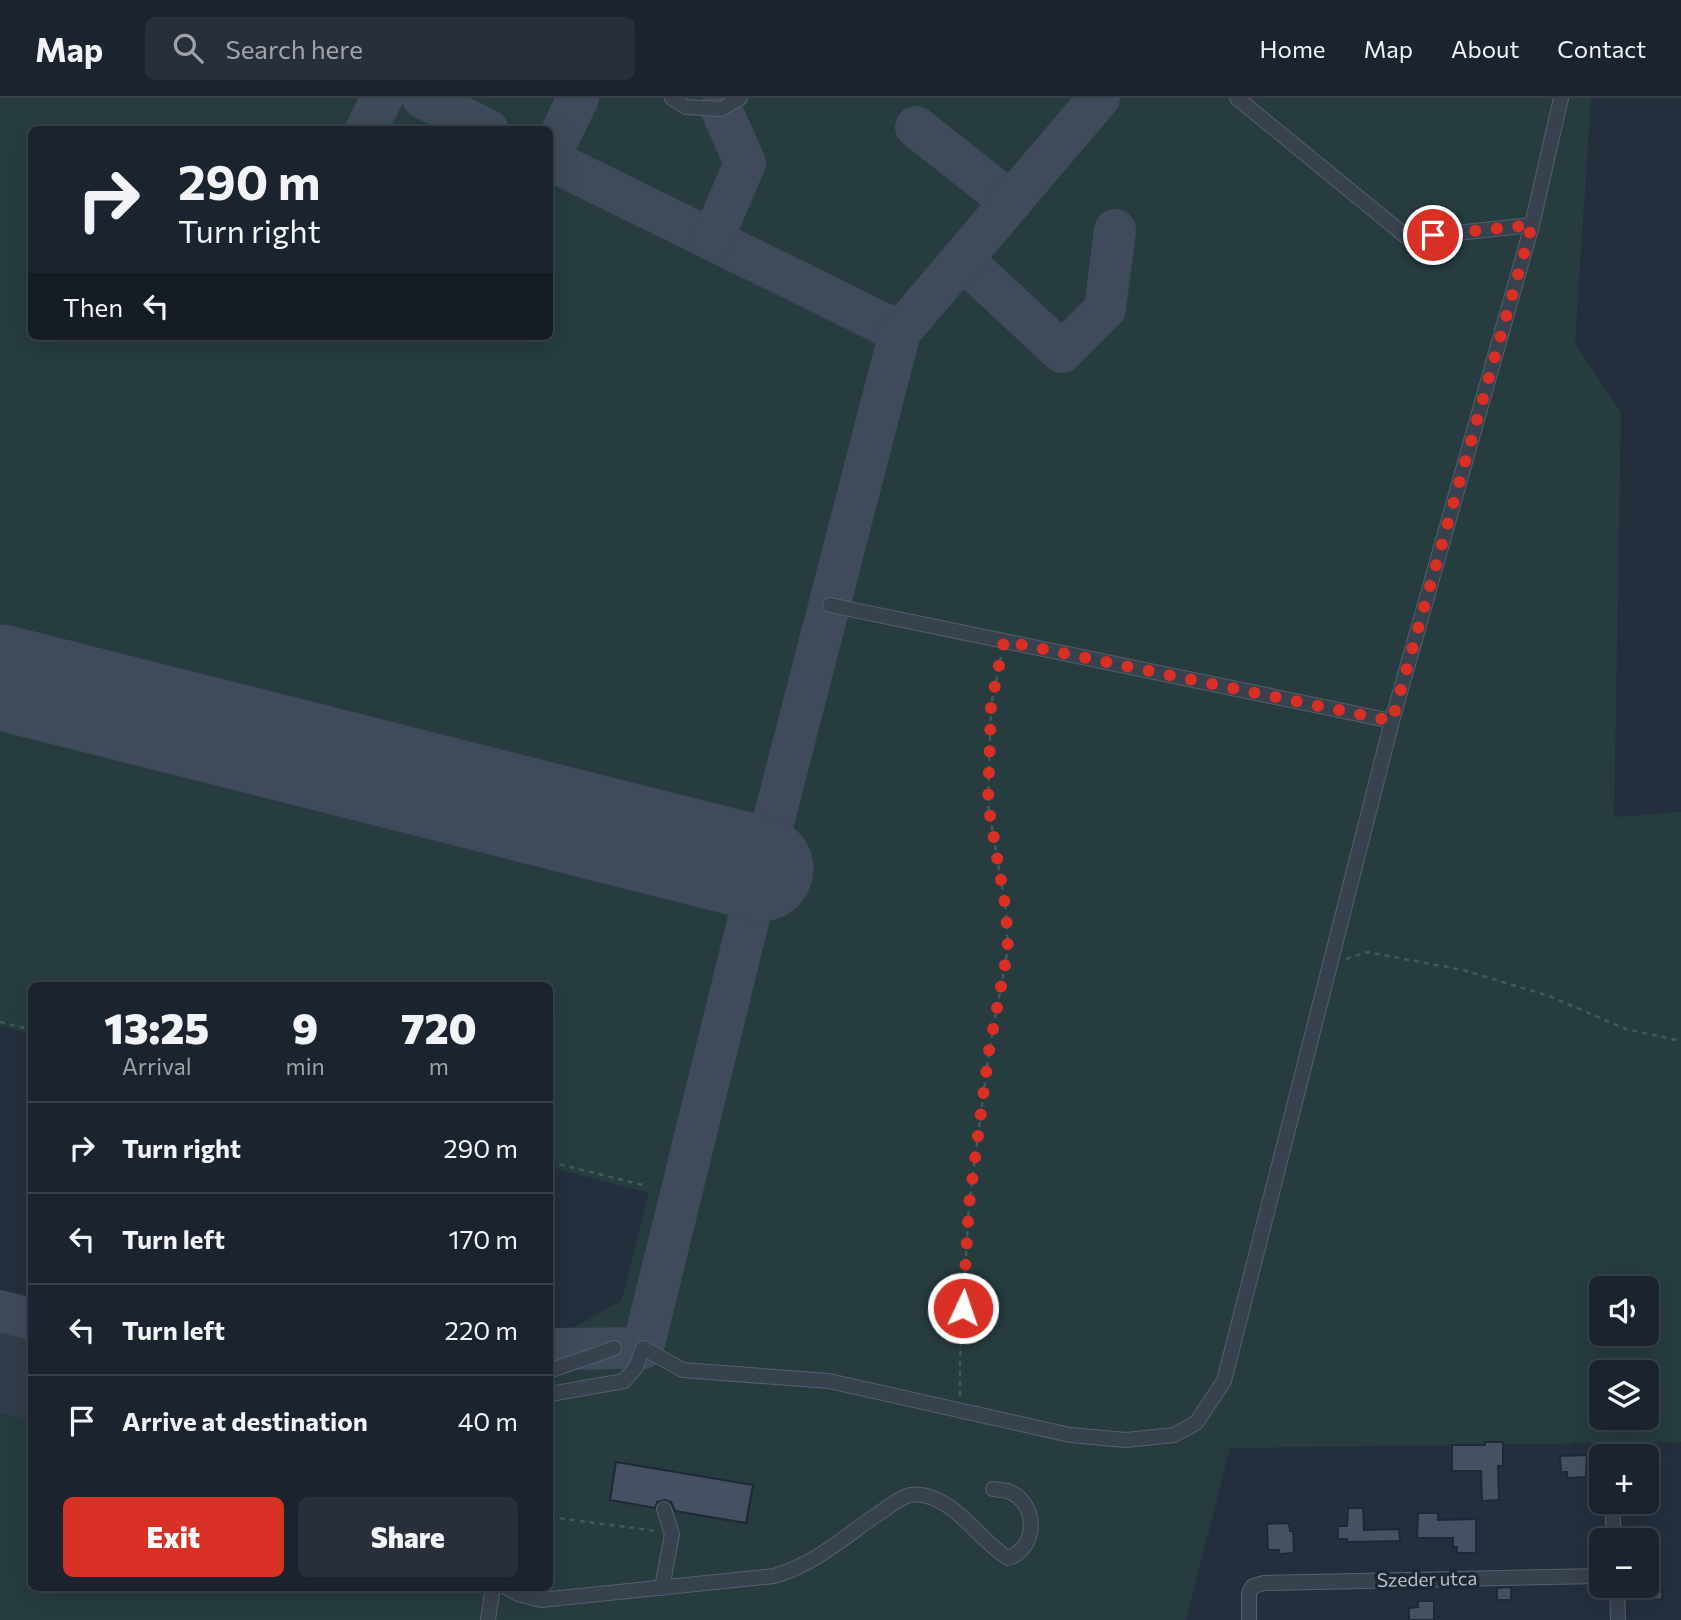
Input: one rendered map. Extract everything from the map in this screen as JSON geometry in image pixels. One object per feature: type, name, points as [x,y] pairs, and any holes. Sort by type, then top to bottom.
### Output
[{"type":"street","points":[[672,98],[686,107],[721,109],[740,98]]},
{"type":"street","points":[[1237,98],[1408,238],[1532,225]]},
{"type":"street","points":[[553,1393],[624,1381],[636,1367],[643,1348],[683,1370],[829,1381],[1070,1435],[1126,1440],[1174,1435],[1196,1423],[1224,1381],[1392,721],[1532,225],[1561,98]]},
{"type":"street","points":[[830,605],[1392,721]]},
{"type":"street","points":[[553,1370],[614,1348]]},
{"type":"street","points":[[513,1591],[541,1600],[774,1576],[793,1570],[822,1555],[892,1505],[907,1496],[918,1494],[952,1508],[995,1550],[1008,1558],[1027,1546],[1031,1530],[1030,1516],[1021,1500],[1011,1492],[993,1489]]},
{"type":"street","points":[[662,1588],[672,1534],[664,1509]]},
{"type":"street","name":"Szeder utca","points":[[1249,1620],[1249,1594],[1253,1586],[1265,1583],[1589,1576]]},
{"type":"street","points":[[488,1620],[492,1591]]},
{"type":"street","points":[[1617,1598],[1618,1620]]},
{"type":"path","points":[[961,1410],[960,1360],[969,1205],[989,1051],[1008,949],[1005,898],[988,804],[991,705],[1004,641]]},
{"type":"path","points":[[1330,966],[1367,952],[1463,970],[1549,996],[1626,1028],[1681,1041]]},
{"type":"path","points":[[0,1022],[28,1029]]},
{"type":"path","points":[[553,1163],[647,1186]]},
{"type":"path","points":[[553,1517],[672,1534]]},
{"type":"shaded area","points":[[0,1316],[28,1322],[28,1419],[0,1414]]},
{"type":"green space","points":[[0,98],[1591,98],[1575,343],[1621,412],[1614,817],[1681,812],[1681,1442],[1230,1448],[1186,1620],[0,1620],[0,1414],[28,1419],[28,1591],[553,1591],[553,1331],[569,1330],[622,1300],[649,1193],[553,1168],[553,982],[28,982],[28,1033],[0,1026]]},
{"type":"green space","points":[[0,1301],[28,1307],[28,1322],[0,1316]]},
{"type":"building","points":[[1485,1442],[1503,1442],[1503,1466],[1498,1466],[1499,1500],[1482,1501],[1481,1471],[1452,1471],[1452,1445],[1485,1445]]},
{"type":"building","points":[[1587,1455],[1586,1477],[1567,1478],[1567,1472],[1561,1472],[1560,1456]]},
{"type":"building","points":[[616,1462],[753,1485],[746,1523],[675,1511],[671,1502],[665,1500],[657,1502],[655,1508],[610,1500]]},
{"type":"building","points":[[1348,1508],[1363,1508],[1364,1530],[1399,1529],[1400,1541],[1348,1542],[1347,1539],[1338,1539],[1338,1526],[1347,1526]]},
{"type":"building","points":[[1418,1513],[1438,1513],[1438,1520],[1476,1519],[1476,1553],[1457,1553],[1457,1547],[1453,1547],[1453,1538],[1417,1538]]},
{"type":"building","points":[[1289,1523],[1290,1531],[1293,1531],[1294,1553],[1279,1554],[1279,1550],[1268,1550],[1267,1524]]},
{"type":"building","points":[[1511,1587],[1511,1600],[1497,1600],[1497,1588]]},
{"type":"building","points":[[1659,1588],[1662,1588],[1662,1599],[1651,1600],[1659,1598]]},
{"type":"building","points":[[1418,1601],[1434,1601],[1434,1620],[1409,1620],[1409,1608],[1418,1607]]},
{"type":"taxiway","points":[[368,126],[382,98]]},
{"type":"taxiway","points":[[423,98],[480,126]]},
{"type":"taxiway","points":[[553,150],[578,98]]},
{"type":"taxiway","points":[[553,1349],[643,1348],[761,869],[900,332],[1099,98]]},
{"type":"taxiway","points":[[712,240],[745,163],[721,109]]},
{"type":"taxiway","points":[[916,127],[1011,202]]},
{"type":"taxiway","points":[[553,161],[900,332]]},
{"type":"taxiway","points":[[962,259],[1062,352],[1105,309],[1115,230]]},
{"type":"taxiway","points":[[0,1311],[28,1318]]},
{"type":"runway","points":[[0,677],[761,869]]},
{"type":"route","points":[[963,1308],[969,1205],[989,1051],[1008,949],[998,850],[988,804],[991,705],[1004,641],[1392,721],[1532,225],[1433,235]]}]
